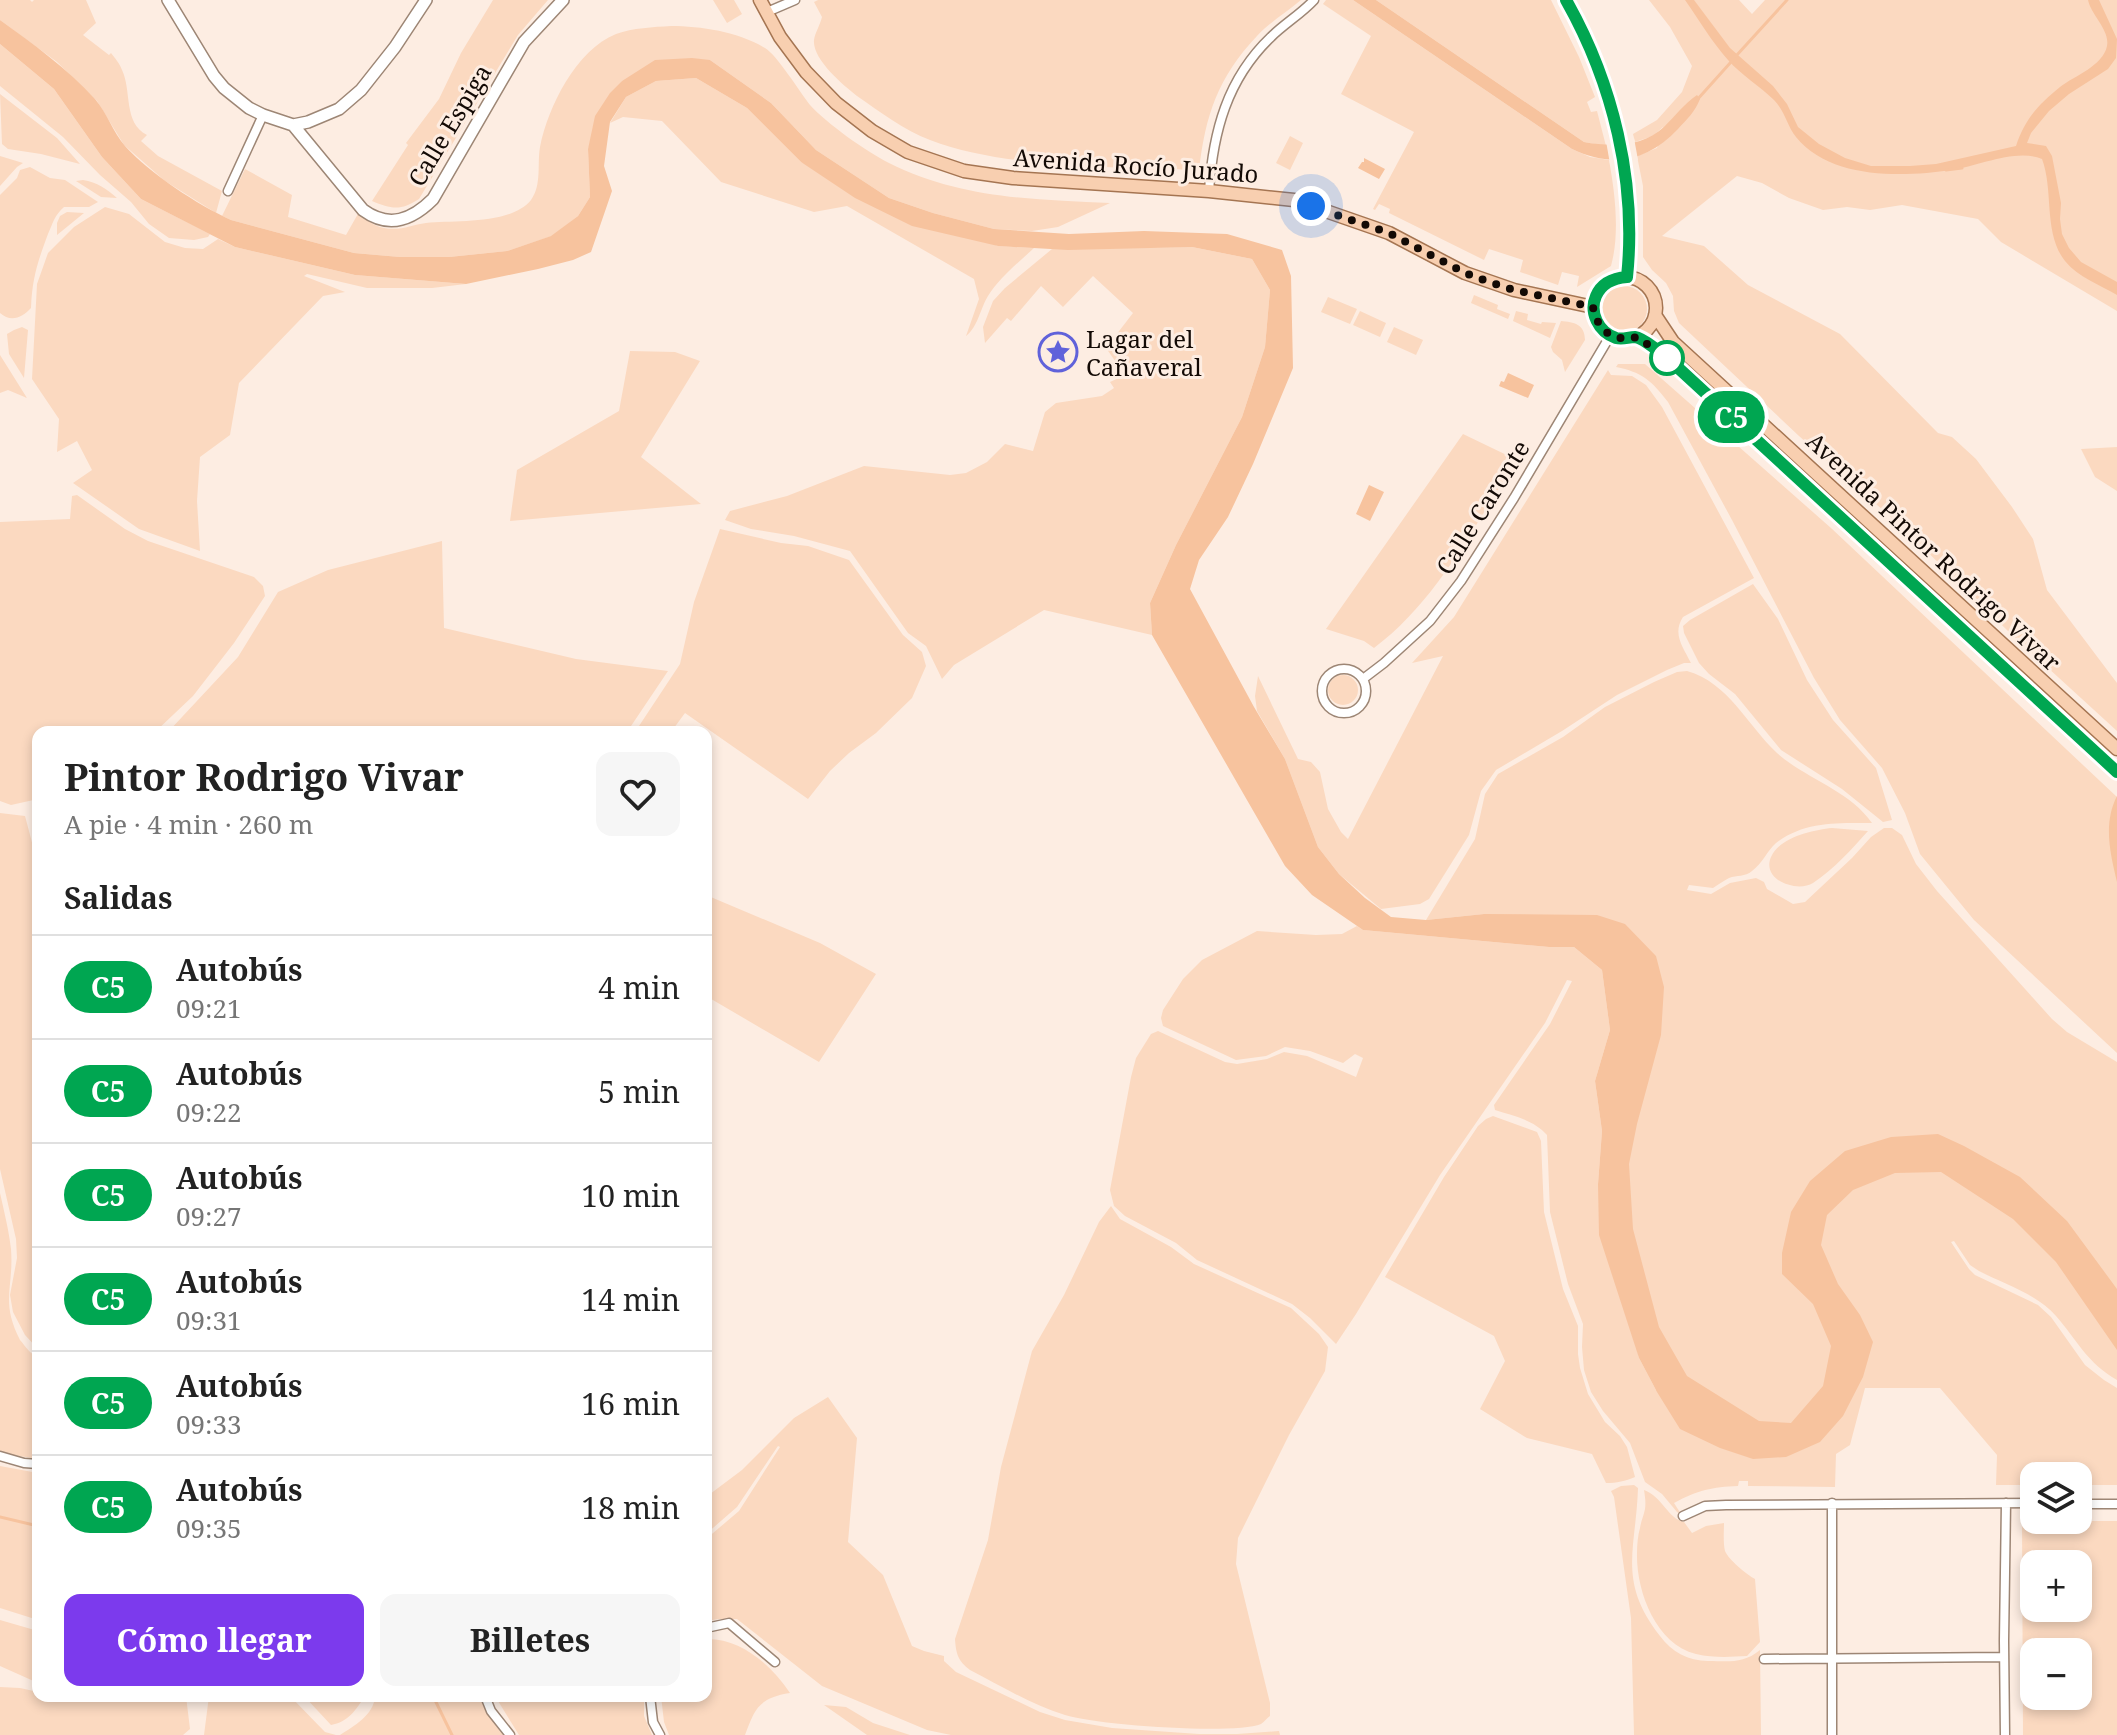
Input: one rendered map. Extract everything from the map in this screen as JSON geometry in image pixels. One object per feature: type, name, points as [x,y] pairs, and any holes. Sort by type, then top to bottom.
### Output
[{"type":"main road","name":"Avenida Rocío Jurado","points":[[763,4],[780,37],[806,72],[836,103],[872,131],[908,152],[964,171],[1013,178],[1294,200],[1389,233],[1465,273],[1489,282],[1593,307]]},
{"type":"main road","points":[[1627,277],[1640,281],[1650,290],[1656,302],[1655,315],[1648,328],[1637,337],[1628,339],[1610,336],[1601,328],[1593,307],[1601,288],[1617,278],[1627,277]]},
{"type":"main road","name":"Avenida Pintor Rodrigo Vivar","points":[[1655,315],[1673,342],[2117,749]]},
{"type":"main road","name":"Avenida Pintor Rodrigo Vivar","points":[[1637,337],[1662,353],[2117,772]]},
{"type":"street","points":[[168,0],[224,88],[263,115],[293,125],[339,109],[361,90],[426,0]]},
{"type":"street","name":"Calle Espiga","points":[[293,125],[363,210],[373,218],[390,221],[409,218],[433,199],[524,42],[563,0]]},
{"type":"street","points":[[763,4],[795,0]]},
{"type":"street","points":[[1209,191],[1215,139],[1223,109],[1242,73],[1273,35],[1314,0]]},
{"type":"street","points":[[1566,0],[1581,26],[1601,74],[1620,139],[1630,248],[1627,277]]},
{"type":"street","points":[[228,191],[263,115]]},
{"type":"street","name":"Calle Caronte","points":[[1363,679],[1430,621],[1461,581],[1610,336]]},
{"type":"street","points":[[1341,669],[1354,671],[1363,679],[1367,692],[1363,704],[1353,712],[1340,713],[1329,708],[1322,697],[1323,684],[1330,674],[1341,669]]},
{"type":"street","points":[[0,1456],[32,1463]]},
{"type":"street","points":[[1832,1503],[1832,1735]]},
{"type":"street","points":[[2005,1735],[2006,1503]]},
{"type":"street","points":[[1683,1516],[1705,1506],[2020,1503]]},
{"type":"street","points":[[2092,1504],[2117,1504]]},
{"type":"street","points":[[712,1627],[729,1623],[775,1662]]},
{"type":"street","points":[[1764,1659],[2004,1657]]},
{"type":"street","points":[[487,1702],[510,1735]]},
{"type":"street","points":[[651,1702],[653,1722],[660,1735]]},
{"type":"shaded area","points":[[0,0],[86,0],[96,23],[83,35],[109,55],[111,53],[120,66],[134,123],[147,135],[141,141],[158,156],[222,191],[216,213],[165,181],[124,145],[97,101],[57,62],[0,20]]},
{"type":"shaded area","points":[[493,0],[548,0],[518,35],[419,199],[396,208],[372,201],[408,145],[406,143],[439,99],[461,53]]},
{"type":"shaded area","points":[[713,0],[734,0],[742,14],[727,23]]},
{"type":"shaded area","points":[[1301,0],[1262,31],[1223,82],[1205,132],[1199,171],[1160,164],[1158,170],[1013,160],[956,149],[920,136],[857,96],[823,63],[814,40],[822,17],[814,2]]},
{"type":"shaded area","points":[[1326,0],[1353,0],[1572,149],[1590,157],[1609,160],[1616,227],[1611,266],[1577,287],[1579,276],[1562,272],[1558,285],[1520,272],[1523,260],[1489,249],[1484,260],[1389,213],[1390,209],[1379,204],[1373,209],[1414,132],[1341,94],[1371,36],[1323,4]]},
{"type":"shaded area","points":[[1353,0],[1376,0],[1584,142],[1616,145],[1636,142],[1655,134],[1697,95],[1700,99],[1678,129],[1654,149],[1628,158],[1601,159],[1572,149]]},
{"type":"shaded area","points":[[1376,0],[1551,0],[1595,97],[1587,102],[1591,112],[1597,111],[1606,146],[1584,142]]},
{"type":"shaded area","points":[[1649,0],[1739,0],[1752,14],[1765,0],[2117,0],[2117,311],[2001,242],[1978,219],[1902,205],[1870,210],[1847,207],[1823,210],[1789,198],[1762,183],[1737,176],[1662,236],[1704,246],[1748,285],[1840,334],[1938,433],[1952,437],[1976,459],[2033,539],[2047,590],[2117,683],[2117,731],[2010,633],[1902,527],[1679,323],[1673,296],[1666,283],[1643,257],[1643,186],[1637,156],[1657,148],[1663,127],[1653,136],[1635,142],[1633,134],[1657,120],[1682,92],[1692,66],[1670,27]]},
{"type":"shaded area","points":[[1685,0],[1694,0],[1730,48],[1773,86],[1787,104],[1798,127],[1819,144],[1845,158],[1871,166],[1910,166],[1936,164],[2016,146],[2028,120],[2039,106],[2060,87],[2094,65],[2104,53],[2106,34],[2088,0],[2099,0],[2117,39],[2116,58],[2108,69],[2049,111],[2027,143],[2046,146],[2052,156],[2061,203],[2062,234],[2069,248],[2081,262],[2117,282],[2117,295],[2076,272],[2058,250],[2051,225],[2048,184],[2042,159],[2009,157],[1952,170],[1912,174],[1869,172],[1828,161],[1796,137],[1778,105],[1728,60]]},
{"type":"shaded area","points":[[0,20],[84,88],[99,104],[125,146],[175,188],[231,220],[354,253],[449,257],[507,251],[551,236],[578,216],[590,197],[588,149],[595,116],[610,93],[622,81],[655,60],[692,58],[710,60],[771,103],[816,150],[889,198],[933,213],[994,229],[1069,234],[1144,231],[1227,234],[1282,250],[1291,276],[1293,368],[1253,464],[1228,517],[1199,560],[1190,589],[1285,759],[1318,847],[1339,874],[1365,898],[1391,917],[1426,920],[1484,914],[1597,915],[1625,924],[1656,956],[1664,987],[1661,1035],[1629,1164],[1633,1229],[1659,1327],[1687,1376],[1759,1421],[1791,1423],[1823,1386],[1831,1346],[1813,1304],[1782,1274],[1782,1253],[1791,1212],[1810,1181],[1845,1151],[1891,1137],[1938,1134],[2020,1177],[2067,1221],[2117,1289],[2117,1350],[2056,1262],[2013,1219],[1941,1172],[1895,1173],[1853,1190],[1827,1215],[1821,1245],[1838,1284],[1860,1315],[1873,1342],[1863,1377],[1843,1416],[1820,1442],[1786,1457],[1753,1459],[1680,1429],[1639,1358],[1599,1235],[1598,1184],[1602,1131],[1595,1081],[1610,1030],[1602,970],[1574,947],[1363,930],[1312,895],[1285,866],[1152,635],[1150,603],[1176,545],[1242,417],[1265,347],[1270,290],[1252,259],[1192,247],[1068,250],[998,246],[912,226],[855,198],[801,162],[747,108],[696,78],[656,81],[626,97],[610,122],[604,166],[612,191],[591,252],[538,269],[466,284],[355,275],[235,247],[141,199],[102,157],[54,89],[0,44]]},
{"type":"shaded area","points":[[671,26],[720,31],[765,48],[810,105],[826,120],[870,152],[915,175],[997,195],[1110,203],[1058,227],[1032,231],[994,229],[889,198],[816,150],[771,103],[710,60],[622,81],[588,149],[590,197],[578,216],[552,236],[507,251],[449,257],[354,253],[222,216],[245,169],[292,195],[288,217],[346,235],[359,212],[373,224],[390,229],[426,223],[482,220],[510,214],[522,208],[534,194],[544,131],[557,98],[576,66],[588,53],[616,34]]},
{"type":"shaded area","points":[[0,44],[54,89],[102,157],[141,199],[210,234],[208,237],[194,240],[169,238],[149,224],[131,202],[63,137],[0,86]]},
{"type":"shaded area","points":[[696,78],[747,108],[801,162],[998,246],[1034,248],[993,289],[966,336],[979,299],[974,279],[847,206],[814,212],[721,182],[662,121],[623,117],[610,123],[626,97],[656,81]]},
{"type":"shaded area","points":[[0,94],[57,138],[80,164],[8,149],[2,144]]},
{"type":"shaded area","points":[[1290,136],[1303,143],[1290,170],[1276,163]]},
{"type":"shaded area","points":[[0,156],[23,163],[0,186]]},
{"type":"shaded area","points":[[1364,158],[1385,169],[1379,179],[1358,168]]},
{"type":"shaded area","points":[[30,167],[50,178],[65,180],[98,202],[89,207],[64,207],[58,213],[38,261],[31,308],[21,316],[8,318],[0,313],[0,195],[17,178],[20,170]]},
{"type":"shaded area","points":[[76,181],[102,186],[117,198],[101,197]]},
{"type":"shaded area","points":[[105,207],[129,214],[165,242],[185,248],[203,249],[218,239],[235,247],[355,275],[466,284],[432,288],[367,288],[307,274],[304,276],[345,292],[323,296],[239,383],[230,435],[200,457],[197,501],[200,551],[139,529],[73,483],[92,470],[77,441],[57,452],[59,419],[32,379],[37,284],[48,253],[74,227]]},
{"type":"shaded area","points":[[67,212],[84,213],[57,235],[60,216]]},
{"type":"shaded area","points":[[1192,247],[1252,259],[1270,290],[1265,347],[1242,417],[1176,545],[1150,603],[1152,635],[1044,610],[954,665],[942,679],[926,646],[908,633],[850,551],[794,536],[751,529],[725,520],[730,511],[787,496],[864,466],[950,475],[966,473],[987,462],[1005,444],[1033,451],[1045,412],[1056,403],[1102,396],[1114,388],[1110,382],[1125,375],[1106,348],[1133,313],[1093,276],[1063,307],[1041,286],[1011,321],[1007,318],[985,343],[983,327],[993,301],[1052,249]]},
{"type":"shaded area","points":[[1624,286],[1640,293],[1647,309],[1640,325],[1624,332],[1608,325],[1601,309],[1608,293]]},
{"type":"shaded area","points":[[1474,295],[1498,305],[1497,309],[1510,314],[1508,319],[1471,303]]},
{"type":"shaded area","points":[[1328,297],[1357,309],[1350,324],[1321,312]]},
{"type":"shaded area","points":[[1360,311],[1386,323],[1380,337],[1353,325]]},
{"type":"shaded area","points":[[1516,311],[1528,314],[1527,320],[1541,324],[1556,323],[1550,338],[1513,321]]},
{"type":"shaded area","points":[[1561,321],[1578,325],[1583,330],[1585,340],[1565,372],[1562,360],[1551,347]]},
{"type":"shaded area","points":[[22,327],[28,330],[24,378],[9,354],[7,334]]},
{"type":"shaded area","points":[[1394,327],[1423,340],[1416,355],[1387,342]]},
{"type":"shaded area","points":[[630,351],[675,352],[700,361],[641,457],[701,504],[510,521],[517,470],[619,411]]},
{"type":"shaded area","points":[[0,355],[27,398],[8,390],[0,393]]},
{"type":"shaded area","points":[[1618,364],[1645,364],[1831,528],[2117,797],[2117,1053],[1974,920],[1920,854],[1905,813],[1882,768],[1840,720],[1814,678],[1668,402],[1646,378],[1616,367]]},
{"type":"shaded area","points":[[1608,370],[1611,375],[1632,376],[1646,385],[1662,407],[1754,578],[1683,617],[1679,635],[1691,663],[1667,670],[1617,695],[1496,770],[1481,791],[1469,835],[1429,899],[1420,904],[1381,909],[1339,874],[1318,847],[1285,759],[1257,711],[1255,696],[1258,676],[1298,759],[1311,762],[1320,772],[1328,809],[1348,839],[1443,656],[1412,663],[1454,617]]},
{"type":"shaded area","points":[[1508,373],[1534,385],[1528,398],[1499,386]]},
{"type":"shaded area","points":[[1463,434],[1517,460],[1453,560],[1418,607],[1374,648],[1364,641],[1326,629]]},
{"type":"shaded area","points":[[2117,447],[2117,491],[2095,477],[2081,449]]},
{"type":"shaded area","points":[[1369,485],[1384,492],[1370,521],[1356,514]]},
{"type":"shaded area","points":[[77,495],[125,529],[148,541],[254,577],[263,586],[265,596],[193,696],[161,726],[32,726],[32,800],[11,805],[0,801],[0,522],[70,519],[72,496]]},
{"type":"shaded area","points":[[720,529],[808,546],[849,560],[903,635],[922,652],[926,666],[912,698],[830,771],[808,799],[712,732],[712,726],[704,726],[685,713],[675,726],[639,726],[680,664],[694,602]]},
{"type":"shaded area","points":[[442,541],[444,628],[576,659],[668,671],[631,726],[174,726],[238,657],[278,592],[328,570]]},
{"type":"shaded area","points":[[1753,584],[1778,619],[1807,680],[1833,720],[1876,768],[1892,820],[1883,822],[1842,789],[1781,750],[1735,694],[1699,663],[1683,626]]},
{"type":"shaded area","points":[[1687,671],[1715,685],[1777,753],[1852,802],[1872,823],[1822,825],[1798,831],[1776,843],[1749,873],[1729,878],[1713,888],[1689,885],[1687,890],[1711,894],[1730,883],[1756,878],[1764,882],[1767,889],[1793,904],[1805,902],[1871,837],[1884,828],[1892,828],[1902,835],[1916,864],[1937,891],[2052,1019],[2067,1032],[2117,1062],[2117,1380],[2090,1359],[2048,1308],[1970,1265],[1954,1241],[1951,1242],[1975,1275],[2038,1305],[2051,1317],[2085,1365],[2117,1388],[2117,1485],[2092,1485],[2092,1462],[2020,1462],[2020,1485],[1996,1485],[1997,1455],[1940,1388],[1865,1388],[1850,1445],[1836,1454],[1835,1487],[1748,1486],[1748,1481],[1739,1481],[1738,1486],[1705,1490],[1674,1503],[1681,1514],[1677,1512],[1662,1494],[1645,1482],[1630,1443],[1591,1392],[1584,1370],[1583,1324],[1568,1284],[1550,1212],[1547,1135],[1530,1122],[1495,1110],[1494,1105],[1550,1024],[1572,981],[1567,980],[1545,1023],[1440,1175],[1336,1344],[1292,1304],[1197,1260],[1176,1243],[1125,1216],[1114,1206],[1110,1190],[1131,1077],[1136,1058],[1151,1034],[1158,1031],[1225,1062],[1237,1064],[1267,1059],[1284,1052],[1307,1056],[1356,1077],[1363,1058],[1355,1054],[1343,1063],[1310,1051],[1285,1047],[1266,1056],[1236,1060],[1163,1026],[1163,1010],[1183,979],[1202,960],[1257,931],[1342,934],[1357,926],[1363,930],[1574,947],[1602,970],[1610,1030],[1595,1081],[1602,1131],[1598,1184],[1639,1358],[1656,1390],[1609,1216],[1656,956],[1484,914],[1426,920],[1475,839],[1485,794],[1498,774],[1563,737],[1605,707],[1677,672]]},
{"type":"shaded area","points":[[1343,675],[1354,679],[1358,690],[1354,701],[1343,705],[1332,701],[1328,690],[1332,679]]},
{"type":"shaded area","points":[[2117,796],[2117,882],[2109,827]]},
{"type":"shaded area","points":[[0,813],[25,816],[32,842],[32,1343],[13,1312],[10,1295],[17,1258],[16,1239],[0,1169]]},
{"type":"shaded area","points":[[1832,828],[1868,831],[1835,865],[1806,886],[1782,882],[1771,872],[1771,857],[1782,844],[1807,833]]},
{"type":"shaded area","points":[[712,898],[820,943],[876,974],[819,1062],[712,1000]]},
{"type":"shaded area","points":[[1493,1116],[1537,1132],[1541,1141],[1544,1212],[1563,1289],[1578,1326],[1580,1368],[1588,1394],[1605,1422],[1627,1447],[1635,1477],[1606,1483],[1592,1454],[1527,1438],[1480,1409],[1505,1361],[1494,1336],[1385,1277],[1478,1126]]},
{"type":"shaded area","points":[[0,1193],[11,1249],[11,1315],[20,1340],[32,1353],[32,1458],[0,1453]]},
{"type":"shaded area","points":[[1111,1206],[1120,1219],[1171,1247],[1194,1264],[1291,1308],[1319,1334],[1328,1347],[1325,1371],[1238,1538],[1236,1564],[1270,1703],[1270,1716],[1261,1724],[1223,1729],[1081,1719],[1029,1701],[970,1670],[957,1653],[955,1639],[988,1540],[1001,1467],[1032,1351],[1064,1295],[1099,1222]]},
{"type":"shaded area","points":[[828,1397],[857,1438],[848,1542],[883,1575],[912,1646],[944,1656],[944,1661],[956,1672],[1040,1712],[1065,1720],[1112,1728],[1199,1734],[1279,1731],[1280,1735],[951,1735],[927,1730],[822,1686],[737,1619],[712,1620],[712,1534],[739,1511],[780,1447],[737,1507],[712,1529],[712,1492],[742,1470],[794,1418]]},
{"type":"shaded area","points":[[0,1466],[32,1472],[32,1618],[0,1608]]},
{"type":"shaded area","points":[[1634,1485],[1638,1488],[1632,1565],[1638,1598],[1647,1616],[1670,1647],[1694,1659],[1736,1661],[1760,1650],[1761,1735],[1634,1735],[1631,1618],[1611,1491]]},
{"type":"shaded area","points":[[1644,1490],[1684,1522],[1692,1533],[1706,1526],[1724,1523],[1725,1551],[1755,1579],[1760,1642],[1747,1656],[1696,1654],[1669,1639],[1659,1627],[1644,1599],[1638,1568]]},
{"type":"shaded area","points":[[2092,1521],[2117,1521],[2117,1735],[2023,1735],[2023,1710],[2092,1710],[2092,1638],[2023,1638],[2022,1622],[2092,1622],[2092,1550],[2022,1550],[2022,1534],[2092,1534]]},
{"type":"shaded area","points":[[0,1620],[32,1629],[32,1680],[0,1666]]},
{"type":"shaded area","points":[[712,1639],[731,1643],[754,1655],[790,1693],[765,1701],[752,1718],[745,1735],[669,1735],[662,1702],[712,1702]]},
{"type":"shaded area","points":[[0,1687],[32,1691],[32,1702],[187,1702],[190,1729],[183,1735],[0,1735]]},
{"type":"shaded area","points":[[208,1702],[296,1702],[325,1732],[336,1735],[204,1735]]},
{"type":"shaded area","points":[[310,1702],[361,1702],[347,1718],[331,1725]]},
{"type":"shaded area","points":[[482,1702],[503,1735],[340,1735],[357,1724],[374,1703]]},
{"type":"shaded area","points":[[499,1702],[644,1702],[644,1716],[652,1735],[519,1735]]},
{"type":"shaded area","points":[[824,1705],[846,1707],[873,1723],[910,1735],[867,1735]]},
{"type":"pier","points":[[1634,138],[1638,160],[1610,164],[1606,141]]},
{"type":"waterway","points":[[1736,56],[1787,0]]},
{"type":"waterway","points":[[1696,101],[1731,62]]},
{"type":"waterway","points":[[1946,170],[1962,168]]},
{"type":"waterway","points":[[0,1517],[32,1525]]},
{"type":"waterway","points":[[436,1702],[452,1735]]},
{"type":"bus line","name":"C5","points":[[1566,0],[1581,26],[1601,74],[1620,139],[1624,165],[1630,248],[1627,277],[1608,282],[1596,297],[1593,307],[1601,328],[1619,339],[1637,337],[1662,353],[2117,772]]},
{"type":"place","name":"Lagar del Cañaveral","points":[[1058,352]]},
{"type":"route","points":[[1311,206],[1389,233],[1465,273],[1489,282],[1593,307],[1595,318],[1610,336],[1619,339],[1637,337],[1667,358]]}]
